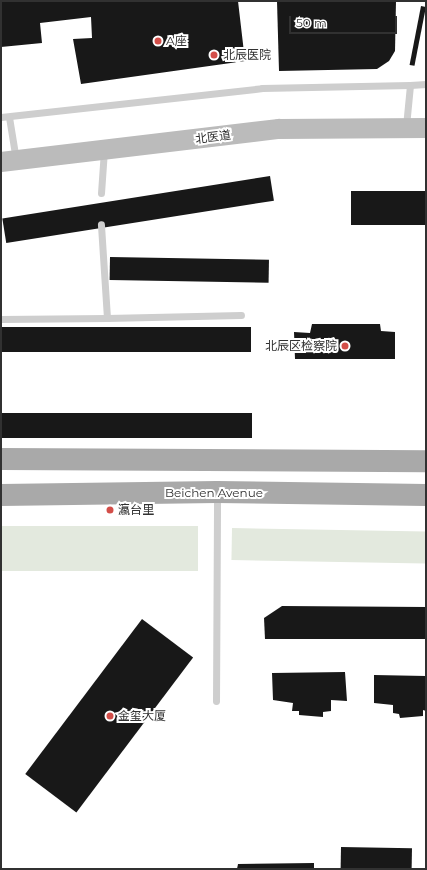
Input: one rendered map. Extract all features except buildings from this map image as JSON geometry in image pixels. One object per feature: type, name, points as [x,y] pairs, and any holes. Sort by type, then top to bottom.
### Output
[{"type":"main road","points":[[1,459],[426,461]]},
{"type":"main road","name":"Beichen Avenue","points":[[1,495],[217,492],[426,495]]},
{"type":"street","name":"北医道","points":[[8,161],[279,129],[426,128]]},
{"type":"lane","points":[[8,161],[5,117],[262,88],[426,84]]},
{"type":"lane","points":[[406,128],[410,85]]},
{"type":"lane","points":[[101,193],[104,150]]},
{"type":"lane","points":[[101,224],[107,318]]},
{"type":"lane","points":[[1,319],[241,316]]},
{"type":"lane","points":[[216,701],[217,492]]},
{"type":"shaded area","points":[[1,526],[198,526],[198,571],[1,571]]},
{"type":"shaded area","points":[[232,528],[426,531],[425,563],[231,560]]},
{"type":"place","name":"A座","points":[[158,41]]},
{"type":"place","name":"北辰医院","points":[[214,55]]},
{"type":"place","name":"北辰区检察院","points":[[345,346]]},
{"type":"place","name":"瀛台里","points":[[110,510]]},
{"type":"place","name":"金玺大厦","points":[[110,716]]}]
